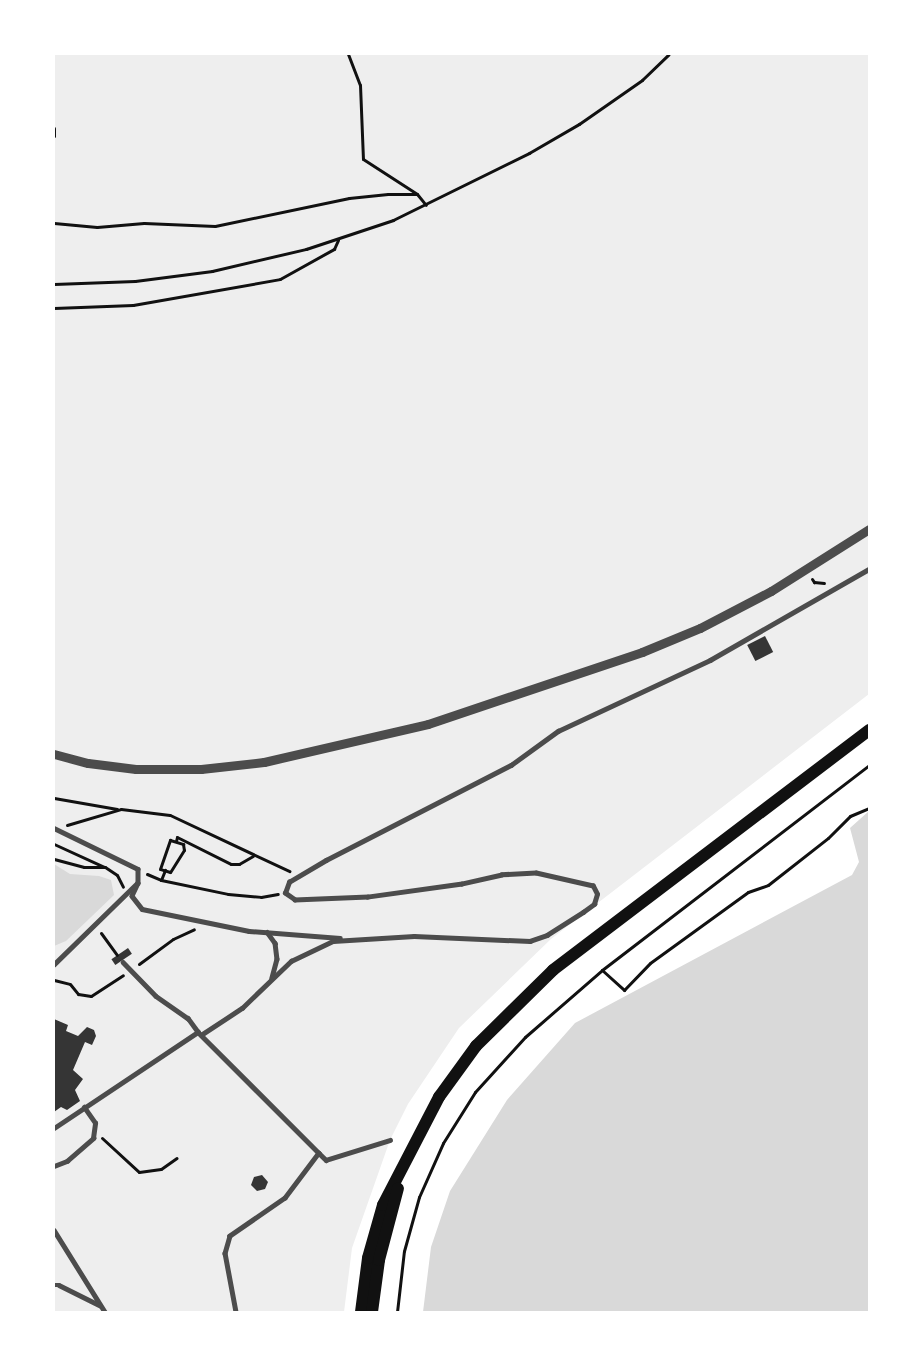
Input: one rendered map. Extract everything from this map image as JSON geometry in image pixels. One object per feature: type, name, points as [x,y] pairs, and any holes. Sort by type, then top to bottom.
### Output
[{"type":"main road","points":[[360,1312],[368,1258],[383,1206],[405,1162],[456,1071],[525,995],[561,964],[869,730]]},
{"type":"main road","points":[[372,1312],[379,1260],[405,1162]]},
{"type":"street","points":[[54,754],[88,763],[136,769],[201,769],[264,762],[358,742],[490,706],[642,652],[700,628],[806,570],[869,529]]},
{"type":"street","points":[[54,828],[138,869],[138,883],[132,896],[142,909],[267,932],[346,938],[414,936],[530,941],[547,935],[594,904],[597,894],[594,886],[536,873],[502,875],[462,884],[368,897],[295,900],[285,893],[289,882],[326,860],[511,765],[558,731],[710,660],[869,569]]},
{"type":"street","points":[[54,965],[138,883]]},
{"type":"street","points":[[267,932],[275,943],[277,959],[272,979]]},
{"type":"street","points":[[54,1128],[84,1107],[242,1008],[291,961],[311,950],[346,938]]},
{"type":"street","points":[[123,962],[156,996],[188,1018],[200,1033],[326,1160],[390,1140]]},
{"type":"street","points":[[54,1166],[82,1150],[93,1138],[95,1123],[84,1107]]},
{"type":"street","points":[[236,1312],[225,1253],[230,1236],[285,1198],[319,1153]]},
{"type":"street","points":[[54,1230],[105,1312]]},
{"type":"street","points":[[54,1285],[101,1306]]},
{"type":"path","points":[[348,54],[360,86],[363,159],[417,194],[426,205]]},
{"type":"path","points":[[54,284],[134,281],[212,271],[338,240],[426,205],[529,154],[579,124],[642,80],[669,54]]},
{"type":"path","points":[[54,128],[54,136]]},
{"type":"path","points":[[54,223],[97,227],[144,223],[215,226],[349,198],[417,194]]},
{"type":"path","points":[[54,308],[133,305],[280,279],[334,249],[338,240]]},
{"type":"path","points":[[806,570],[814,582],[842,584]]},
{"type":"path","points":[[397,1312],[399,1279],[409,1229],[432,1165],[458,1116],[475,1092],[525,1038],[602,970],[869,766]]},
{"type":"path","points":[[54,798],[121,809],[170,814],[254,856],[301,876]]},
{"type":"path","points":[[602,970],[624,990],[650,964],[748,892],[768,884],[828,838],[850,816],[869,808]]},
{"type":"path","points":[[60,830],[70,823],[121,809]]},
{"type":"path","points":[[176,842],[177,837],[231,864],[239,864],[254,856]]},
{"type":"path","points":[[170,840],[183,844],[184,850],[177,865],[170,872],[165,870],[160,869],[160,860],[168,850],[170,840]]},
{"type":"path","points":[[54,844],[117,874],[126,894]]},
{"type":"path","points":[[54,859],[84,867],[105,868]]},
{"type":"path","points":[[138,869],[161,880],[228,894],[262,897],[285,893]]},
{"type":"path","points":[[161,880],[165,870]]},
{"type":"path","points":[[54,980],[70,984],[78,994],[91,996],[202,921]]},
{"type":"path","points":[[94,925],[118,954]]},
{"type":"path","points":[[94,1132],[122,1153],[138,1172],[161,1169],[177,1158]]},
{"type":"shaded area","points":[[54,54],[869,54],[869,694],[551,939],[459,1028],[408,1104],[390,1140],[352,1248],[344,1312],[54,1312]]},
{"type":"shaded area","points":[[869,811],[869,1312],[423,1312],[431,1247],[450,1191],[507,1100],[575,1023],[852,875],[859,862],[850,828]]},
{"type":"shaded area","points":[[54,864],[70,874],[99,876],[111,880],[114,895],[66,941],[54,946]]},
{"type":"building","points":[[765,636],[773,652],[755,661],[747,645]]},
{"type":"building","points":[[128,948],[132,954],[115,965],[111,959]]},
{"type":"building","points":[[54,1019],[68,1025],[66,1031],[78,1036],[87,1027],[94,1030],[96,1036],[92,1045],[85,1042],[73,1070],[83,1079],[75,1090],[80,1101],[67,1110],[61,1107],[54,1112]]},
{"type":"building","points":[[262,1175],[268,1182],[265,1189],[257,1191],[251,1185],[254,1177]]}]
